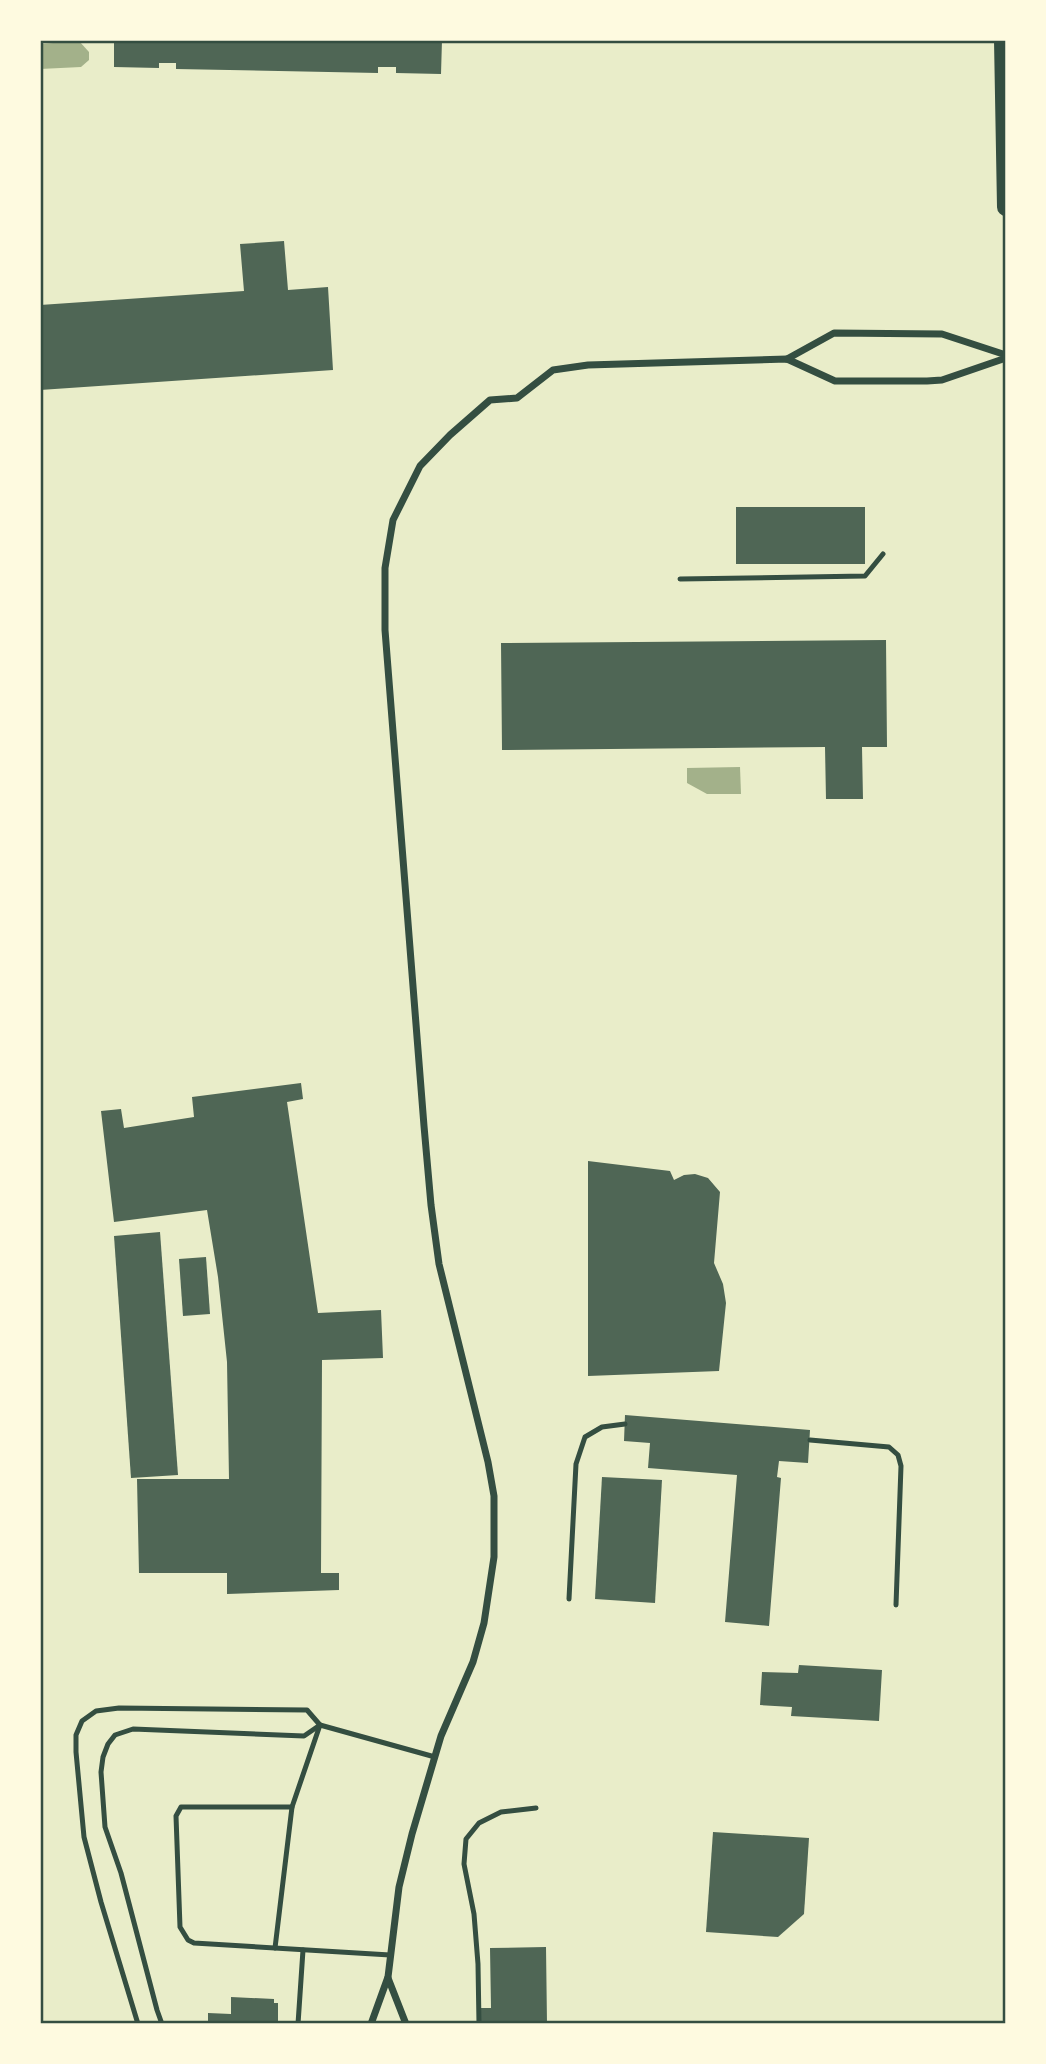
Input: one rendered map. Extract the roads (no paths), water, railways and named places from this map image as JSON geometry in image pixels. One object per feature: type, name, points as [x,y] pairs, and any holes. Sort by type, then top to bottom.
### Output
[{"type":"main road","points":[[1003,40],[1006,207]]},
{"type":"street","points":[[788,359],[834,333],[942,334],[1006,357]]},
{"type":"street","points":[[371,2024],[388,1977],[399,1887],[412,1834],[441,1736],[472,1662],[484,1623],[494,1557],[494,1496],[439,1264],[424,1126],[385,630],[385,568],[393,520],[420,466],[450,435],[490,400],[517,398],[553,370],[589,365],[788,359],[835,381],[927,381],[942,380],[1006,357]]},
{"type":"street","points":[[388,1977],[406,2024]]},
{"type":"lane","points":[[680,579],[865,576],[883,554]]},
{"type":"lane","points":[[569,1599],[576,1464],[584,1437],[602,1427],[625,1424]]},
{"type":"lane","points":[[810,1440],[889,1447],[898,1455],[901,1466],[896,1605]]},
{"type":"lane","points":[[138,2024],[84,1837],[76,1752],[76,1735],[82,1721],[96,1711],[119,1707],[307,1710],[320,1725],[435,1757]]},
{"type":"lane","points":[[275,1948],[292,1807],[320,1725]]},
{"type":"lane","points":[[162,2024],[121,1873],[105,1827],[101,1772],[107,1744],[115,1735],[133,1729],[304,1737],[320,1725]]},
{"type":"lane","points":[[292,1807],[181,1807],[176,1816],[180,1927],[188,1940],[194,1943],[390,1955]]},
{"type":"lane","points":[[478,2024],[478,1964],[474,1914],[464,1864],[466,1839],[479,1823],[501,1812],[536,1808]]},
{"type":"lane","points":[[298,2024],[303,1950]]}]
